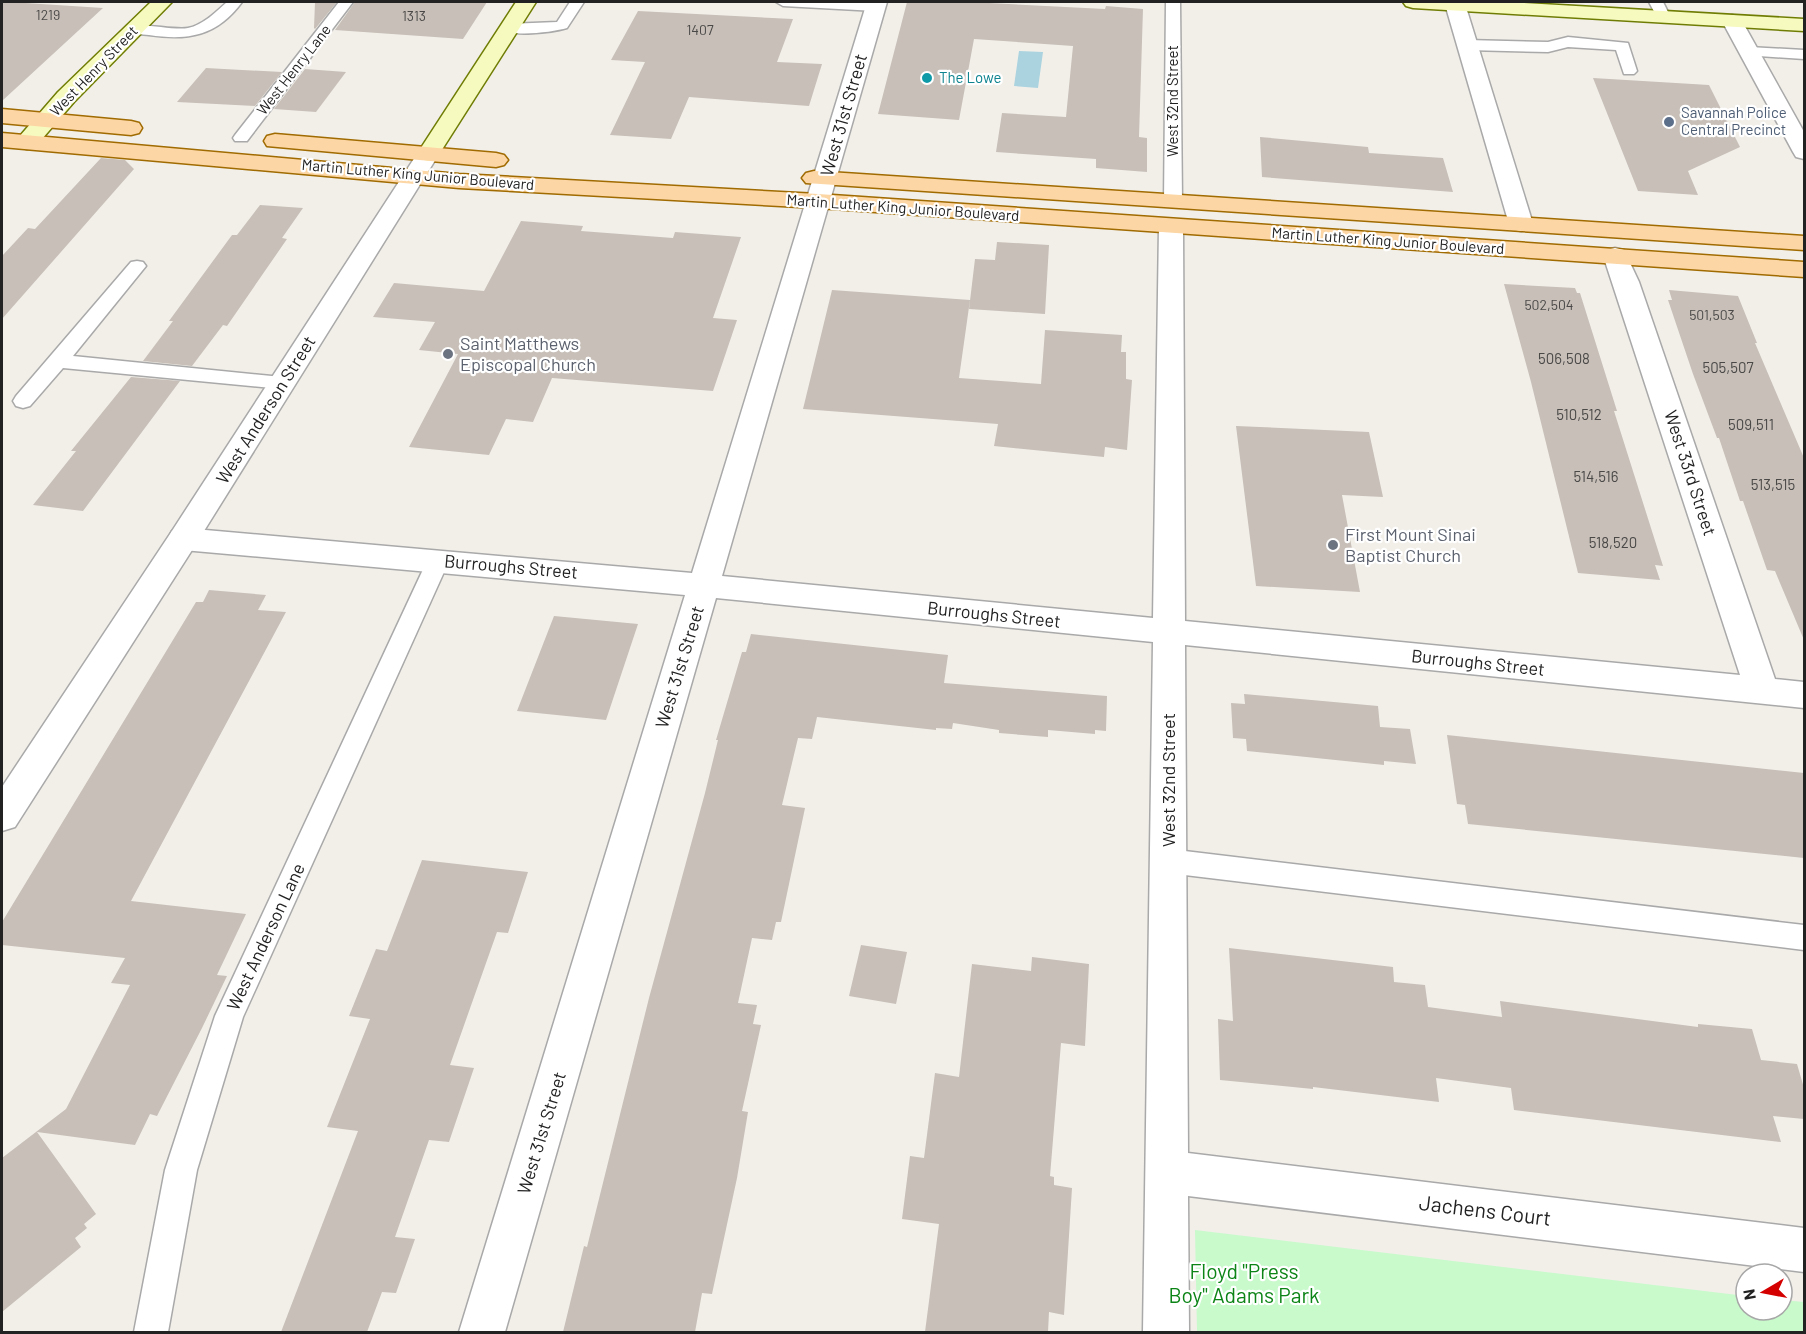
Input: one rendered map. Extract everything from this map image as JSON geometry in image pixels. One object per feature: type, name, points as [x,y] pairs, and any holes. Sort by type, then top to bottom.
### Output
[{"type":"main road","name":"West Henry Street","points":[[27,142],[162,2]]},
{"type":"main road","name":"West Anderson Street","points":[[420,165],[526,2]]},
{"type":"main road","points":[[1413,2],[1659,9],[1732,21],[1804,25]]},
{"type":"main road","points":[[2,116],[147,130]]},
{"type":"main road","name":"Martin Luther King Junior Boulevard","points":[[217,136],[420,165],[521,162]]},
{"type":"main road","name":"Martin Luther King Junior Boulevard","points":[[2,140],[822,190],[1172,214],[1804,270]]},
{"type":"main road","name":"Martin Luther King Junior Boulevard","points":[[790,177],[822,190]]},
{"type":"main road","name":"Martin Luther King Junior Boulevard","points":[[1172,214],[1521,224],[1804,243]]},
{"type":"street","name":"West 31st Street","points":[[482,1332],[877,4]]},
{"type":"street","points":[[1455,4],[1521,224]]},
{"type":"street","points":[[1732,21],[1804,152]]},
{"type":"street","name":"West Anderson Street","points":[[2,816],[183,539],[420,165]]},
{"type":"street","name":"West 32nd Street","points":[[1166,1332],[1172,214]]},
{"type":"street","name":"West 33rd Street","points":[[1615,255],[1762,691]]},
{"type":"street","name":"Burroughs Street","points":[[183,539],[704,585],[1804,695]]},
{"type":"street","name":"Jachens Court","points":[[1166,1172],[1804,1250]]},
{"type":"lane","points":[[134,29],[187,35],[212,25],[235,2]]},
{"type":"lane","name":"West Henry Lane","points":[[241,138],[346,2]]},
{"type":"lane","points":[[508,28],[550,28],[562,25],[577,2]]},
{"type":"lane","points":[[783,2],[877,4]]},
{"type":"lane","name":"West 32nd Street","points":[[1172,214],[1173,2]]},
{"type":"lane","points":[[1467,45],[1548,47],[1568,42],[1623,46],[1629,71]]},
{"type":"lane","points":[[1749,52],[1804,55]]},
{"type":"lane","points":[[23,401],[137,266]]},
{"type":"lane","points":[[58,361],[282,383]]},
{"type":"lane","name":"West Anderson Lane","points":[[152,1332],[181,1170],[229,1016],[438,561]]},
{"type":"lane","points":[[1168,861],[1804,938]]},
{"type":"green space","name":"Floyd \"Press Boy\" Adams Park","points":[[1195,1230],[1734,1295],[1734,1322],[1794,1322],[1794,1301],[1804,1302],[1804,1332],[1197,1332]]},
{"type":"water","points":[[1019,51],[1043,52],[1038,88],[1014,86]]},
{"type":"building","points":[[2,2],[10,2],[103,8],[2,101]]},
{"type":"building","points":[[315,2],[337,2],[315,29],[314,28]]},
{"type":"building","points":[[355,2],[487,2],[463,39],[335,30]]},
{"type":"building","name":"The Lowe","points":[[907,2],[970,2],[1105,9],[1106,6],[1143,9],[1139,137],[1147,138],[1147,172],[1096,168],[1096,159],[996,152],[1002,113],[1066,117],[1073,46],[974,39],[959,120],[878,114]]},
{"type":"building","points":[[638,11],[793,19],[777,62],[822,64],[809,106],[689,97],[671,139],[610,135],[645,62],[611,60]]},
{"type":"building","points":[[206,68],[282,72],[255,106],[177,102]]},
{"type":"building","points":[[305,69],[346,72],[316,112],[274,109]]},
{"type":"building","name":"Savannah Police Central Precinct","points":[[1593,78],[1709,85],[1740,147],[1688,171],[1698,195],[1638,191]]},
{"type":"building","points":[[1260,137],[1368,147],[1369,153],[1443,158],[1453,192],[1262,177]]},
{"type":"building","points":[[101,158],[125,160],[134,169],[2,319],[2,256],[28,228],[35,229]]},
{"type":"building","points":[[260,205],[303,208],[282,238],[287,239],[227,326],[223,325],[192,366],[143,361],[173,321],[169,321],[232,235],[237,235]]},
{"type":"building","points":[[521,221],[583,226],[581,231],[673,238],[675,232],[741,237],[713,318],[737,320],[713,391],[552,378],[533,422],[506,419],[489,455],[409,447],[458,354],[419,350],[435,322],[373,317],[394,283],[484,291]]},
{"type":"building","points":[[997,242],[1049,245],[1045,314],[969,309],[975,259],[995,260]]},
{"type":"building","points":[[1504,284],[1575,288],[1577,293],[1580,293],[1663,566],[1655,565],[1660,580],[1578,573],[1531,382]]},
{"type":"building","points":[[832,290],[970,300],[959,378],[1041,384],[1045,330],[1122,335],[1121,352],[1126,352],[1126,379],[1132,380],[1127,450],[1105,447],[1104,457],[994,446],[998,424],[803,409]]},
{"type":"building","points":[[1669,290],[1738,296],[1757,343],[1755,343],[1804,458],[1804,640],[1775,571],[1767,570],[1743,501],[1740,501],[1668,300],[1672,300]]},
{"type":"building","points":[[131,377],[180,381],[83,511],[33,505],[76,451],[71,451]]},
{"type":"building","points":[[1236,426],[1369,432],[1383,497],[1342,495],[1360,592],[1256,586]]},
{"type":"building","points":[[209,590],[266,595],[258,610],[286,612],[131,901],[246,914],[217,975],[227,976],[157,1116],[150,1114],[135,1145],[37,1132],[96,1214],[84,1224],[87,1228],[75,1238],[81,1247],[2,1312],[2,1158],[66,1109],[130,985],[111,983],[125,958],[2,945],[2,922],[196,602],[203,602]]},
{"type":"building","points":[[554,616],[638,624],[606,720],[517,711]]},
{"type":"building","points":[[751,634],[948,655],[944,683],[1107,696],[1106,731],[1095,730],[1095,734],[1048,730],[1048,737],[999,733],[999,730],[953,723],[952,729],[936,728],[936,730],[817,717],[812,739],[798,738],[782,805],[805,808],[781,922],[776,922],[772,940],[752,938],[738,1003],[757,1005],[753,1024],[761,1025],[742,1111],[748,1112],[737,1178],[712,1294],[702,1293],[695,1332],[563,1332],[584,1246],[587,1247],[649,998],[705,793],[718,740],[716,740],[742,652],[746,652]]},
{"type":"building","points":[[1244,694],[1378,706],[1380,727],[1410,729],[1416,764],[1384,761],[1384,765],[1247,751],[1246,739],[1233,738],[1231,703],[1245,704]]},
{"type":"building","points":[[1447,735],[1804,773],[1804,858],[1468,824],[1465,805],[1457,804]]},
{"type":"building","points":[[422,860],[528,872],[508,933],[497,932],[450,1065],[474,1068],[449,1142],[429,1140],[395,1237],[415,1239],[396,1293],[382,1292],[367,1332],[281,1332],[358,1131],[327,1127],[370,1019],[349,1016],[376,949],[387,951]]},
{"type":"building","points":[[861,945],[907,952],[896,1004],[849,996]]},
{"type":"building","points":[[1229,948],[1393,967],[1394,982],[1425,985],[1428,1007],[1502,1017],[1500,1001],[1698,1027],[1698,1024],[1752,1029],[1761,1060],[1797,1064],[1804,1088],[1804,1119],[1773,1116],[1781,1142],[1514,1110],[1511,1088],[1436,1078],[1439,1102],[1313,1087],[1313,1089],[1220,1080],[1218,1019],[1233,1021]]},
{"type":"building","points":[[1032,957],[1089,964],[1085,1046],[1061,1043],[1050,1176],[1054,1177],[1054,1185],[1072,1188],[1064,1315],[1049,1312],[1048,1332],[925,1332],[939,1224],[902,1219],[910,1156],[924,1158],[935,1073],[959,1077],[972,964],[1031,971]]},
{"type":"place","name":"The Lowe","points":[[927,78]]},
{"type":"place","name":"Savannah Police Central Precinct","points":[[1669,122]]},
{"type":"place","name":"Saint Matthews Episcopal Church","points":[[448,354]]},
{"type":"place","name":"First Mount Sinai Baptist Church","points":[[1333,545]]}]
